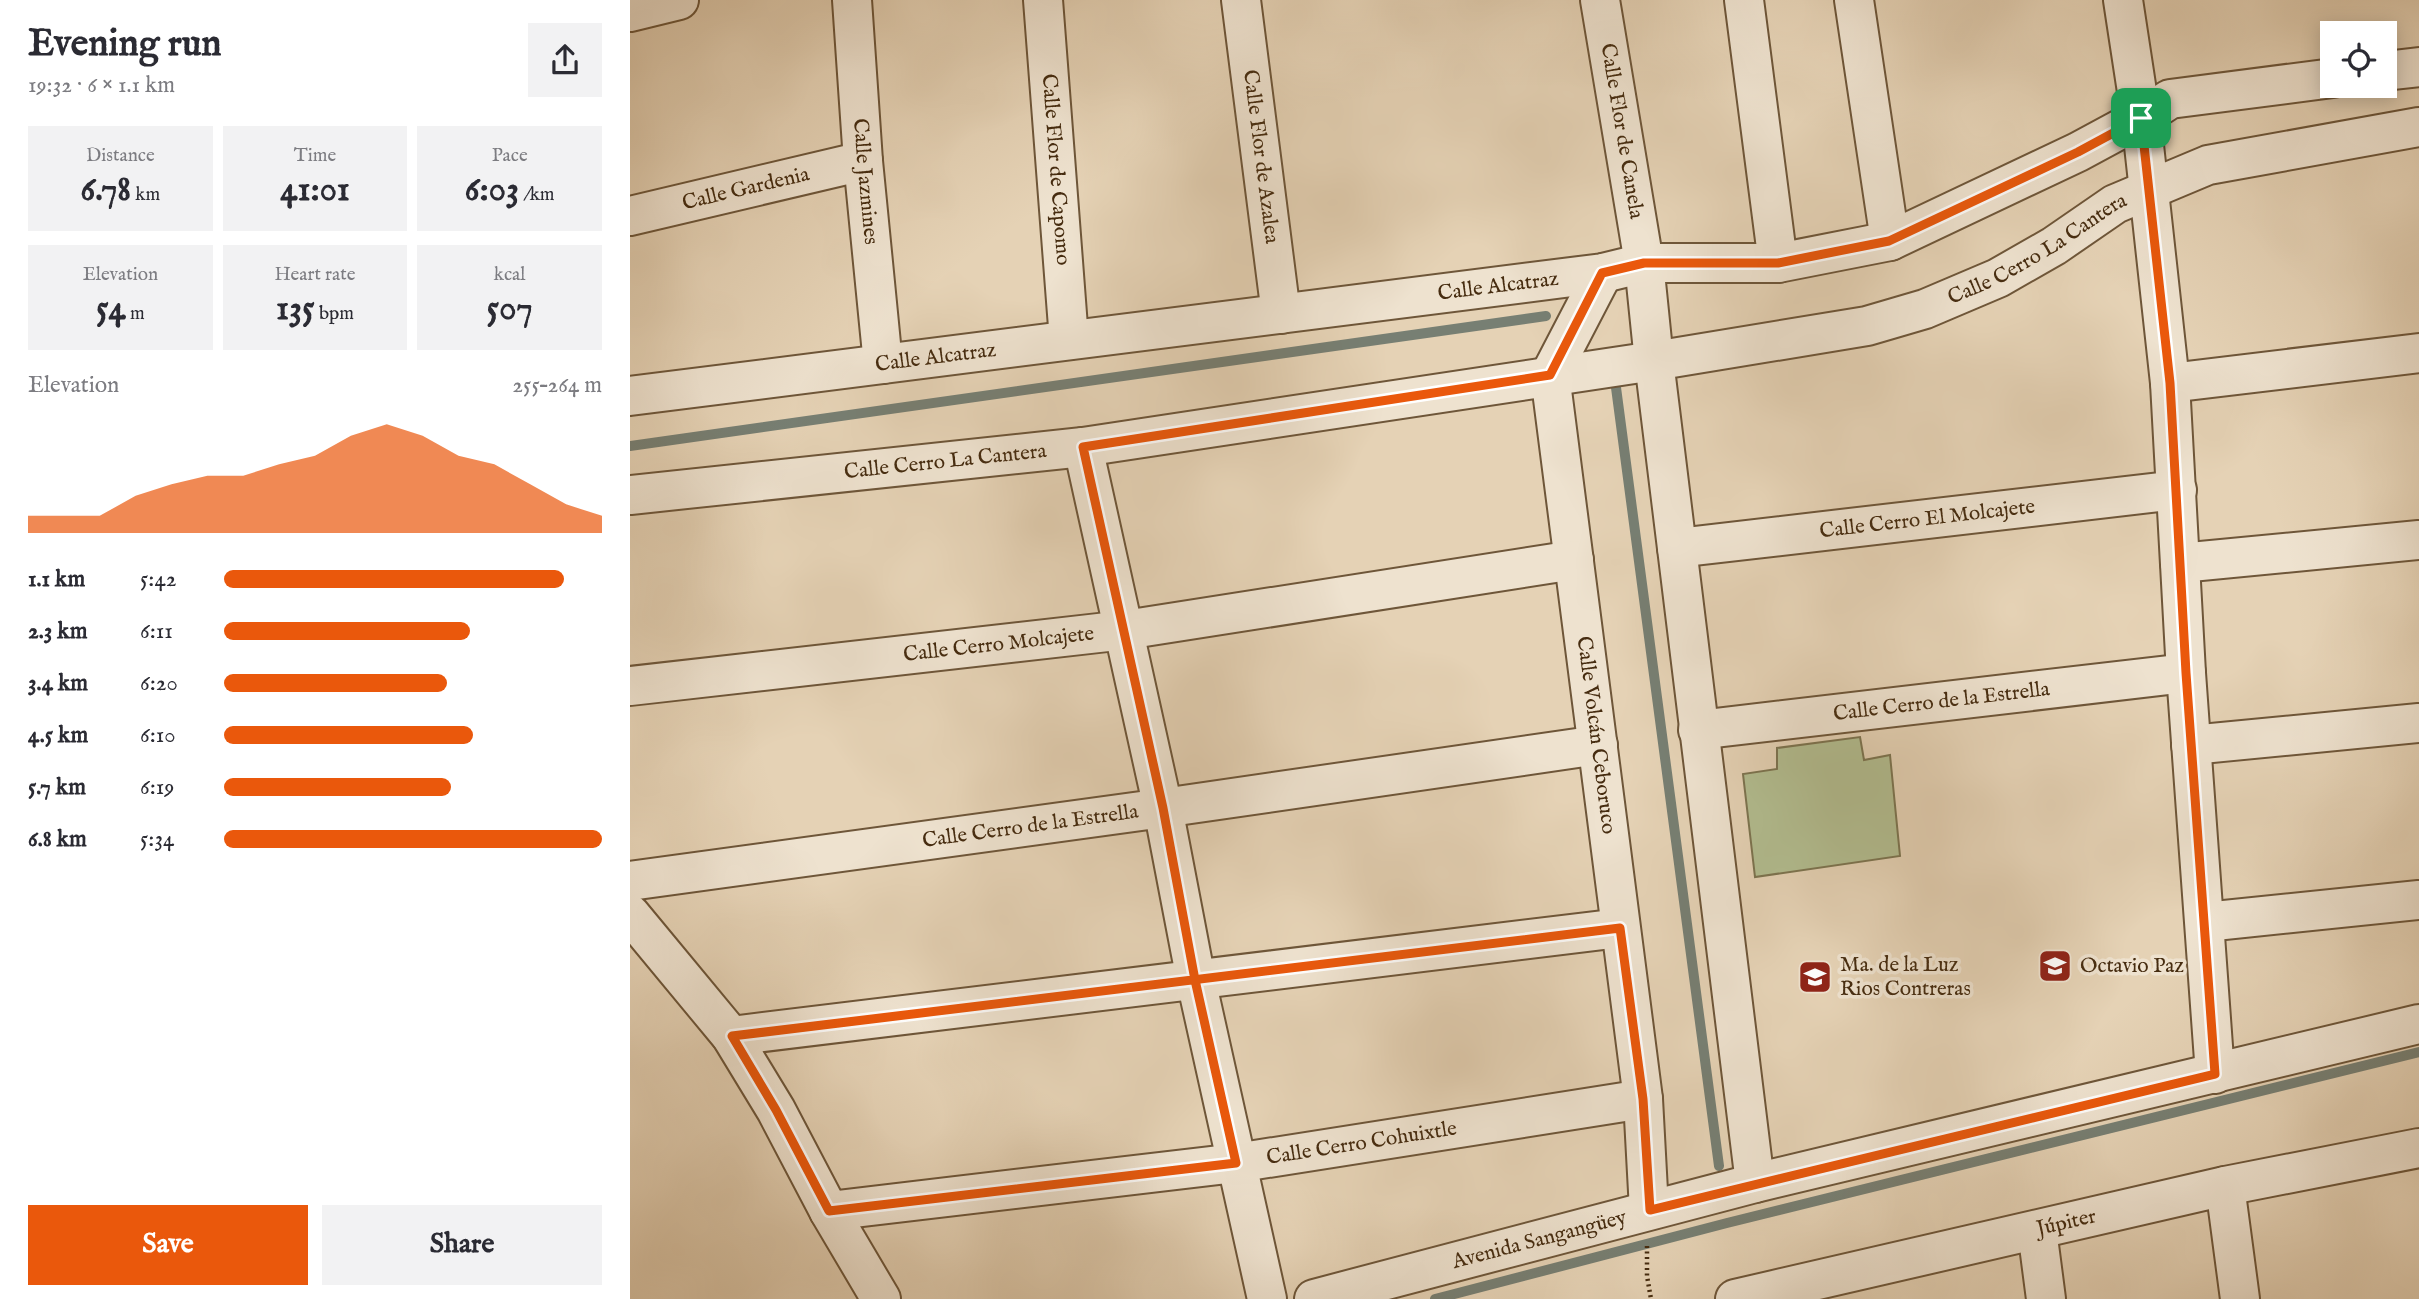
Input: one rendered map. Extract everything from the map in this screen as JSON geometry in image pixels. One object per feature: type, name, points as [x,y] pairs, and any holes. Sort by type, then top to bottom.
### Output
[{"type":"street","points":[[630,12],[679,0]]},
{"type":"street","name":"Calle Jazmines","points":[[852,0],[863,161],[883,364]]},
{"type":"street","name":"Calle Flor de Capomo","points":[[1043,0],[1069,340]]},
{"type":"street","name":"Calle Flor de Azalea","points":[[1241,0],[1281,314]]},
{"type":"street","name":"Calle Flor de Canela","points":[[1600,0],[1644,263]]},
{"type":"street","points":[[1744,0],[1778,263]]},
{"type":"street","points":[[1854,0],[1889,241]]},
{"type":"street","points":[[2123,0],[2150,189],[2170,383],[2186,673],[2215,1074]]},
{"type":"street","points":[[2397,70],[2419,67]]},
{"type":"street","name":"Calle Alcatraz","points":[[630,396],[1602,273],[1644,263],[1778,263],[1889,241],[2078,152],[2170,99],[2320,80]]},
{"type":"street","name":"Calle Cerro La Cantera","points":[[630,495],[1083,447],[1654,361],[1867,326],[1925,309],[1998,278],[2054,246],[2115,204],[2208,165],[2419,127]]},
{"type":"street","name":"Calle Gardenia","points":[[630,216],[863,161]]},
{"type":"street","points":[[1644,263],[1698,730],[1755,1183]]},
{"type":"street","points":[[1550,375],[1602,273]]},
{"type":"street","points":[[2170,383],[2419,353]]},
{"type":"street","name":"Calle Volcán Ceboruco","points":[[1550,375],[1643,1099],[1648,1225]]},
{"type":"street","points":[[1083,447],[1125,630],[1163,808],[1195,980],[1266,1299]]},
{"type":"street","name":"Calle Cerro El Molcajete","points":[[1677,548],[2178,490]]},
{"type":"street","points":[[2180,563],[2419,540]]},
{"type":"street","name":"Calle Cerro Molcajete","points":[[630,686],[1125,630],[1574,560]]},
{"type":"street","name":"Calle Cerro de la Estrella","points":[[1698,730],[2186,673]]},
{"type":"street","points":[[2191,745],[2419,723]]},
{"type":"street","name":"Calle Cerro de la Estrella","points":[[630,881],[1598,745]]},
{"type":"street","points":[[2205,922],[2419,900]]},
{"type":"street","points":[[630,914],[732,1036],[881,1299]]},
{"type":"street","points":[[732,1036],[1620,928]]},
{"type":"street","name":"Avenida Sangangüey","points":[[1314,1299],[1648,1225],[1755,1183],[2419,1024]]},
{"type":"street","name":"Calle Cerro Cohuixtle","points":[[829,1211],[1236,1163],[1643,1099]]},
{"type":"street","name":"Júpiter","points":[[1735,1299],[1851,1285],[2037,1230],[2225,1186],[2414,1148]]},
{"type":"street","points":[[2225,1186],[2240,1299]]},
{"type":"street","points":[[2037,1230],[2046,1299]]},
{"type":"path","points":[[1648,1225],[1647,1276],[1651,1299]]},
{"type":"green space","points":[[1860,737],[1864,760],[1890,755],[1900,856],[1755,877],[1743,774],[1777,769],[1777,748]]},
{"type":"waterway","points":[[630,446],[1546,316]]},
{"type":"waterway","points":[[1615,380],[1719,1166]]},
{"type":"waterway","points":[[1435,1299],[1727,1223],[2419,1052]]},
{"type":"place","name":"Octavio Paz","points":[[2055,966]]},
{"type":"place","name":"Ma. de la Luz Rios Contreras","points":[[1815,977]]},
{"type":"route","points":[[2141,118],[2078,152],[1889,241],[1778,263],[1644,263],[1602,273],[1550,375],[1083,447],[1125,630],[1163,808],[1195,980],[1236,1163],[829,1211],[776,1110],[732,1036],[1195,980],[1620,928],[1643,1099],[1650,1210],[2215,1074],[2186,673],[2170,383],[2141,118]]}]
